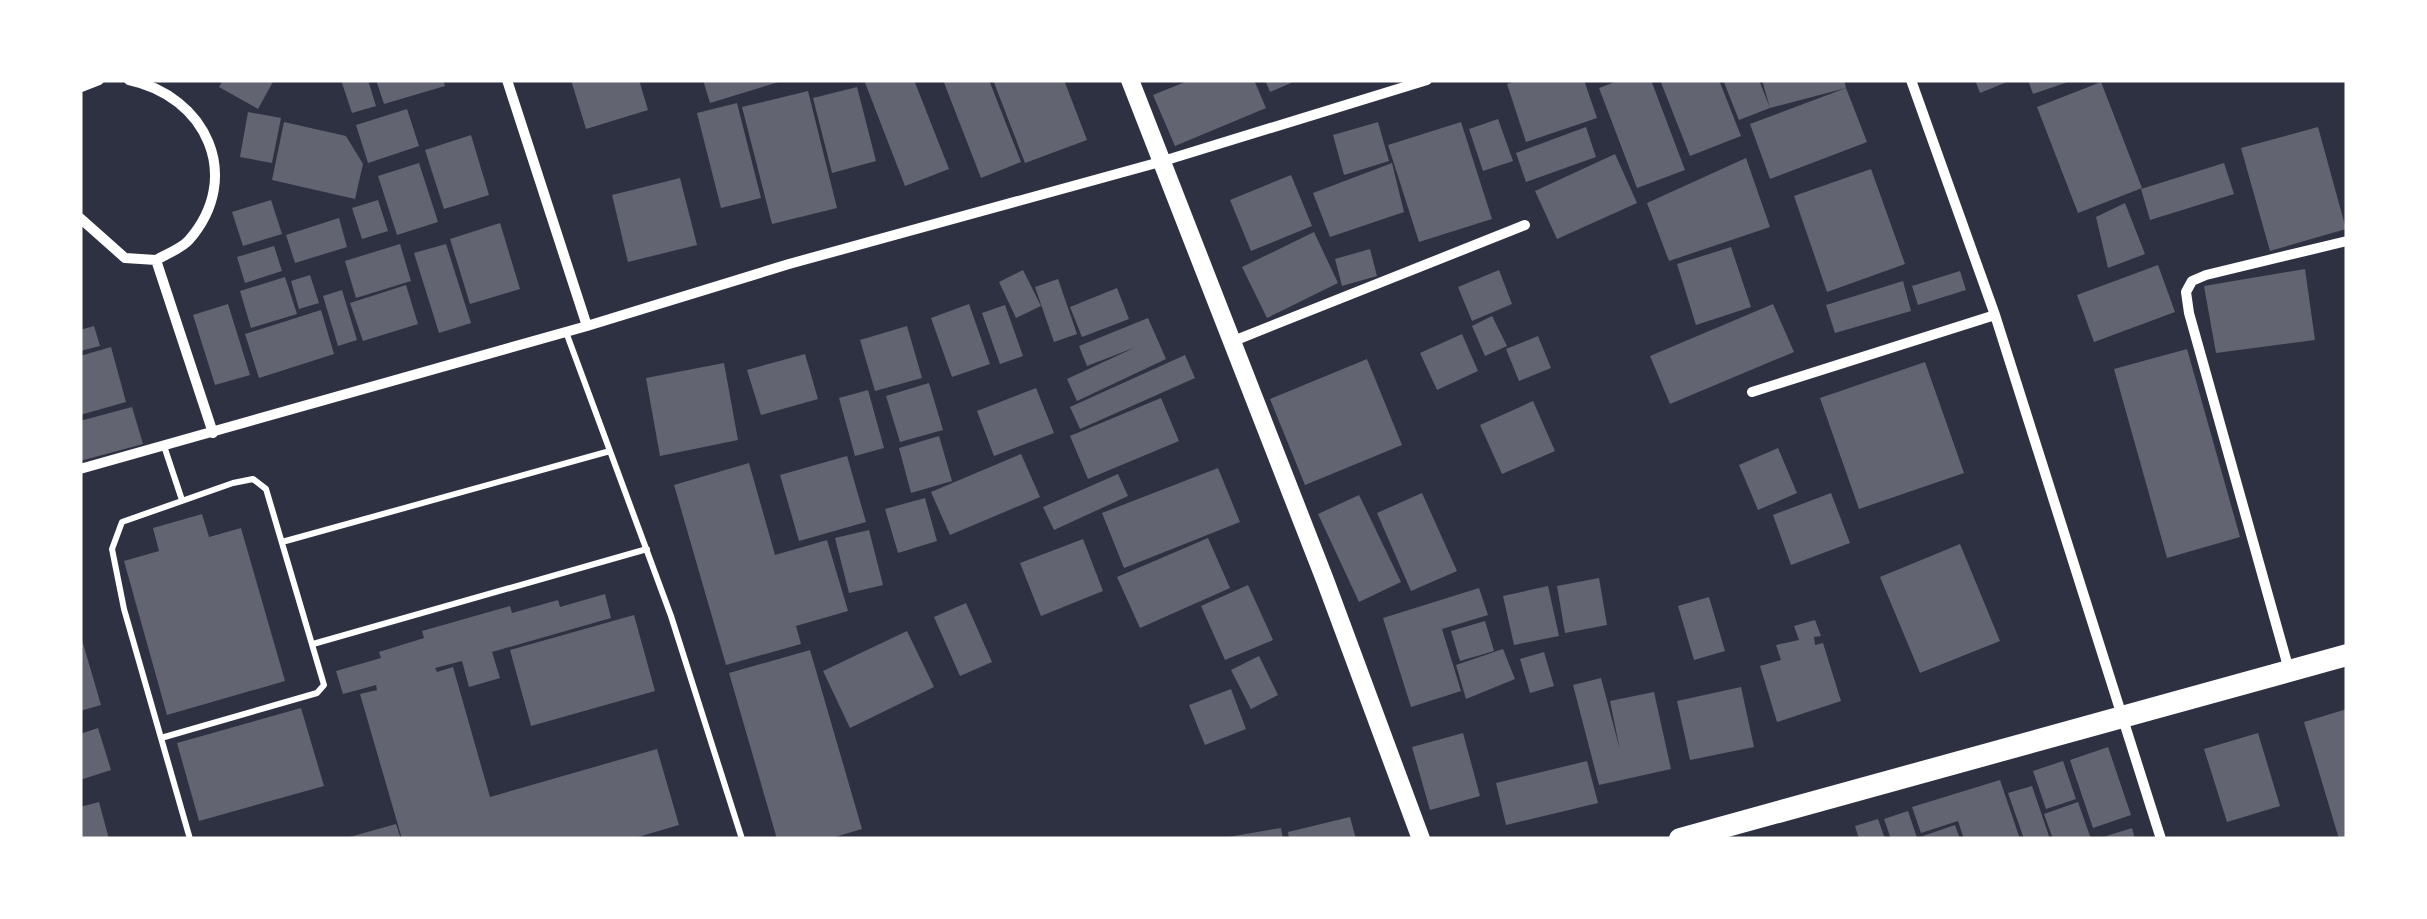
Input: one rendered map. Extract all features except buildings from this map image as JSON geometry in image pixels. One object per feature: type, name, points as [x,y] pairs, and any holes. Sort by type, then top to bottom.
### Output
[{"type":"highway","points":[[1680,839],[2347,654]]},
{"type":"street","points":[[80,86],[100,80]]},
{"type":"street","points":[[80,218],[125,258],[156,260],[187,243],[204,218],[218,164],[200,125],[178,101],[160,90],[129,80]]},
{"type":"street","points":[[507,80],[587,326]]},
{"type":"street","points":[[1130,80],[1325,580],[1421,839]]},
{"type":"street","points":[[80,469],[587,326],[789,264],[1160,162],[1427,80]]},
{"type":"street","points":[[1911,80],[1995,315],[2161,839]]},
{"type":"street","points":[[1232,342],[1525,226]]},
{"type":"street","points":[[2290,671],[2233,475],[2186,292],[2192,281],[2206,275],[2347,241]]},
{"type":"street","points":[[156,260],[213,433]]},
{"type":"street","points":[[1752,392],[1995,315]]},
{"type":"lane","points":[[566,332],[647,550],[742,839]]},
{"type":"lane","points":[[164,446],[182,500]]},
{"type":"lane","points":[[282,542],[610,451]]},
{"type":"lane","points":[[160,738],[318,693],[324,685],[266,489],[253,479],[122,522],[112,549],[124,609],[160,738],[190,839]]},
{"type":"lane","points":[[313,644],[647,550]]}]
